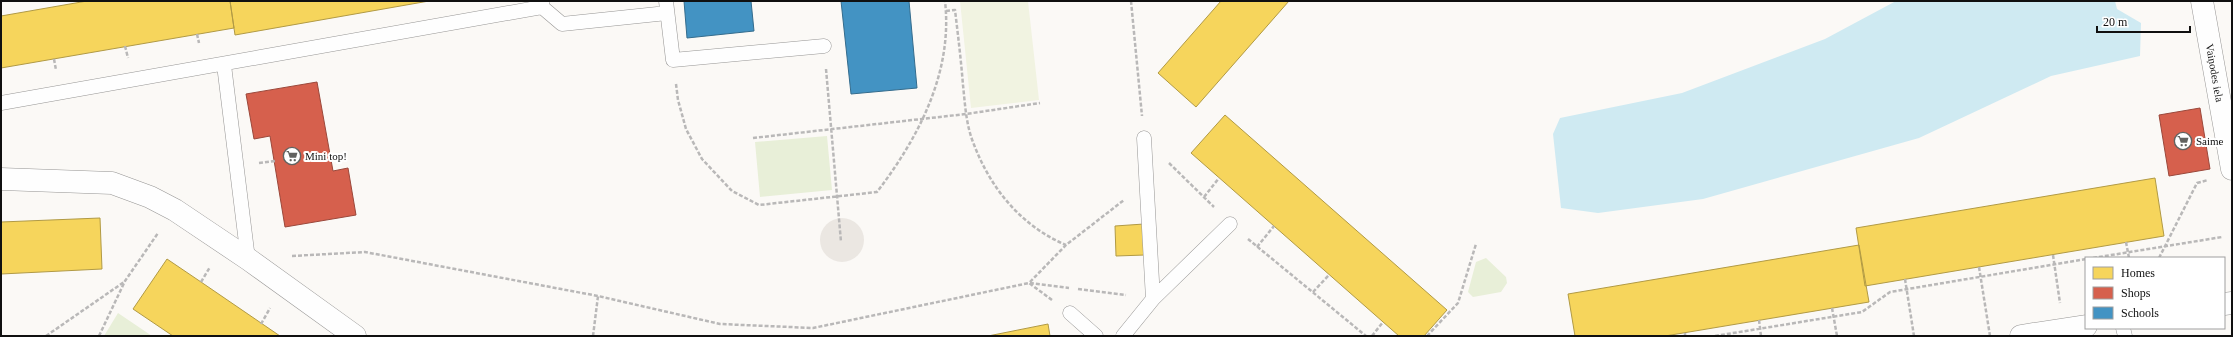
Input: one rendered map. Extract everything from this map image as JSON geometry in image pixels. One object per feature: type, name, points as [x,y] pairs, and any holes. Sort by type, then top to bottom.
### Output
[{"type":"street","name":"Vaiņodes iela","points":[[2202,1],[2223,174]]},
{"type":"street","points":[[1,179],[112,183],[150,197],[175,210],[248,259],[355,336]]},
{"type":"street","points":[[2021,336],[2085,326]]},
{"type":"lane","points":[[1,103],[224,65],[542,4],[562,24],[666,7],[673,60],[824,46]]},
{"type":"lane","points":[[224,65],[248,259]]},
{"type":"lane","points":[[1144,138],[1153,299]]},
{"type":"lane","points":[[1123,336],[1153,299],[1230,224]]},
{"type":"lane","points":[[1070,313],[1096,336]]},
{"type":"path","points":[[673,60],[678,100],[686,129],[702,159],[732,191],[759,205],[877,192],[902,159],[924,119],[938,77],[944,46],[946,11],[945,1]]},
{"type":"path","points":[[1131,1],[1144,138],[1230,224],[1366,336]]},
{"type":"path","points":[[946,11],[955,10],[966,114],[973,142],[992,181],[1021,218],[1052,239],[1066,245]]},
{"type":"path","points":[[824,46],[841,242]]},
{"type":"path","points":[[753,138],[966,114],[1040,103]]},
{"type":"path","points":[[2159,257],[2197,183],[2223,174]]},
{"type":"path","points":[[1204,198],[1219,178]]},
{"type":"path","points":[[1029,283],[1066,245],[1147,182]]},
{"type":"path","points":[[99,336],[125,281],[175,210]]},
{"type":"path","points":[[1257,247],[1274,226]]},
{"type":"path","points":[[2099,257],[2222,237]]},
{"type":"path","points":[[2126,242],[2128,257]]},
{"type":"path","points":[[1427,336],[1458,303],[1476,244]]},
{"type":"path","points":[[248,259],[365,252],[598,296],[720,324],[813,328],[1029,283],[1153,299]]},
{"type":"path","points":[[2053,254],[2064,329]]},
{"type":"path","points":[[1715,336],[1862,312],[1890,292],[2085,259]]},
{"type":"path","points":[[1979,267],[1990,336]]},
{"type":"path","points":[[1313,292],[1329,275]]},
{"type":"path","points":[[1906,279],[1906,289],[1914,336]]},
{"type":"path","points":[[46,336],[125,281]]},
{"type":"path","points":[[1029,283],[1070,313]]},
{"type":"path","points":[[593,336],[598,296]]},
{"type":"path","points":[[1832,308],[1837,336]]},
{"type":"path","points":[[1759,320],[1761,336]]},
{"type":"path","points":[[1372,336],[1383,322]]},
{"type":"green space","points":[[960,1],[1028,1],[1039,100],[971,108]]},
{"type":"green space","points":[[827,136],[832,190],[760,197],[755,142]]},
{"type":"green space","points":[[1486,258],[1506,277],[1507,283],[1501,292],[1473,297],[1468,292],[1476,262]]},
{"type":"green space","points":[[118,313],[152,336],[104,336]]},
{"type":"shaded area","points":[[838,218],[846,218],[851,219],[858,224],[863,231],[863,249],[858,256],[851,261],[838,262],[830,259],[823,252],[820,244],[820,236],[823,228],[830,221]]},
{"type":"water","points":[[1896,1],[2115,1],[2117,9],[2141,23],[2140,56],[2051,76],[1919,138],[1703,199],[1598,213],[1561,208],[1553,134],[1560,118],[1682,93],[1825,39]]},
{"type":"building: Homes","points":[[87,1],[230,1],[234,28],[1,68],[1,16]]},
{"type":"building: Homes","points":[[230,1],[429,1],[235,35]]},
{"type":"building: Homes","points":[[1221,1],[1289,1],[1196,107],[1158,73]]},
{"type":"building: Homes","points":[[1225,115],[1447,310],[1424,336],[1399,336],[1191,153]]},
{"type":"building: Homes","points":[[2155,178],[2164,236],[1865,286],[1856,228]]},
{"type":"building: Homes","points":[[100,218],[102,269],[1,274],[1,222]]},
{"type":"building: Homes","points":[[1144,224],[1145,255],[1116,256],[1115,226]]},
{"type":"building: Homes","points":[[1859,245],[1869,302],[1665,336],[1575,336],[1568,294]]},
{"type":"building: Homes","points":[[167,259],[280,336],[173,336],[133,309]]},
{"type":"building: Homes","points":[[1048,324],[1050,336],[988,336]]},
{"type":"building: Shops","points":[[317,82],[333,171],[348,168],[356,215],[285,227],[270,136],[254,139],[246,94]]},
{"type":"building: Shops","points":[[2200,108],[2210,169],[2169,176],[2159,115]]},
{"type":"building: Schools","points":[[684,1],[751,1],[754,31],[687,38]]},
{"type":"building: Schools","points":[[841,1],[909,1],[917,88],[851,94]]},
{"type":"place","name":"Saime","points":[[2183,141]]},
{"type":"place","name":"Mini top!","points":[[292,156]]}]
